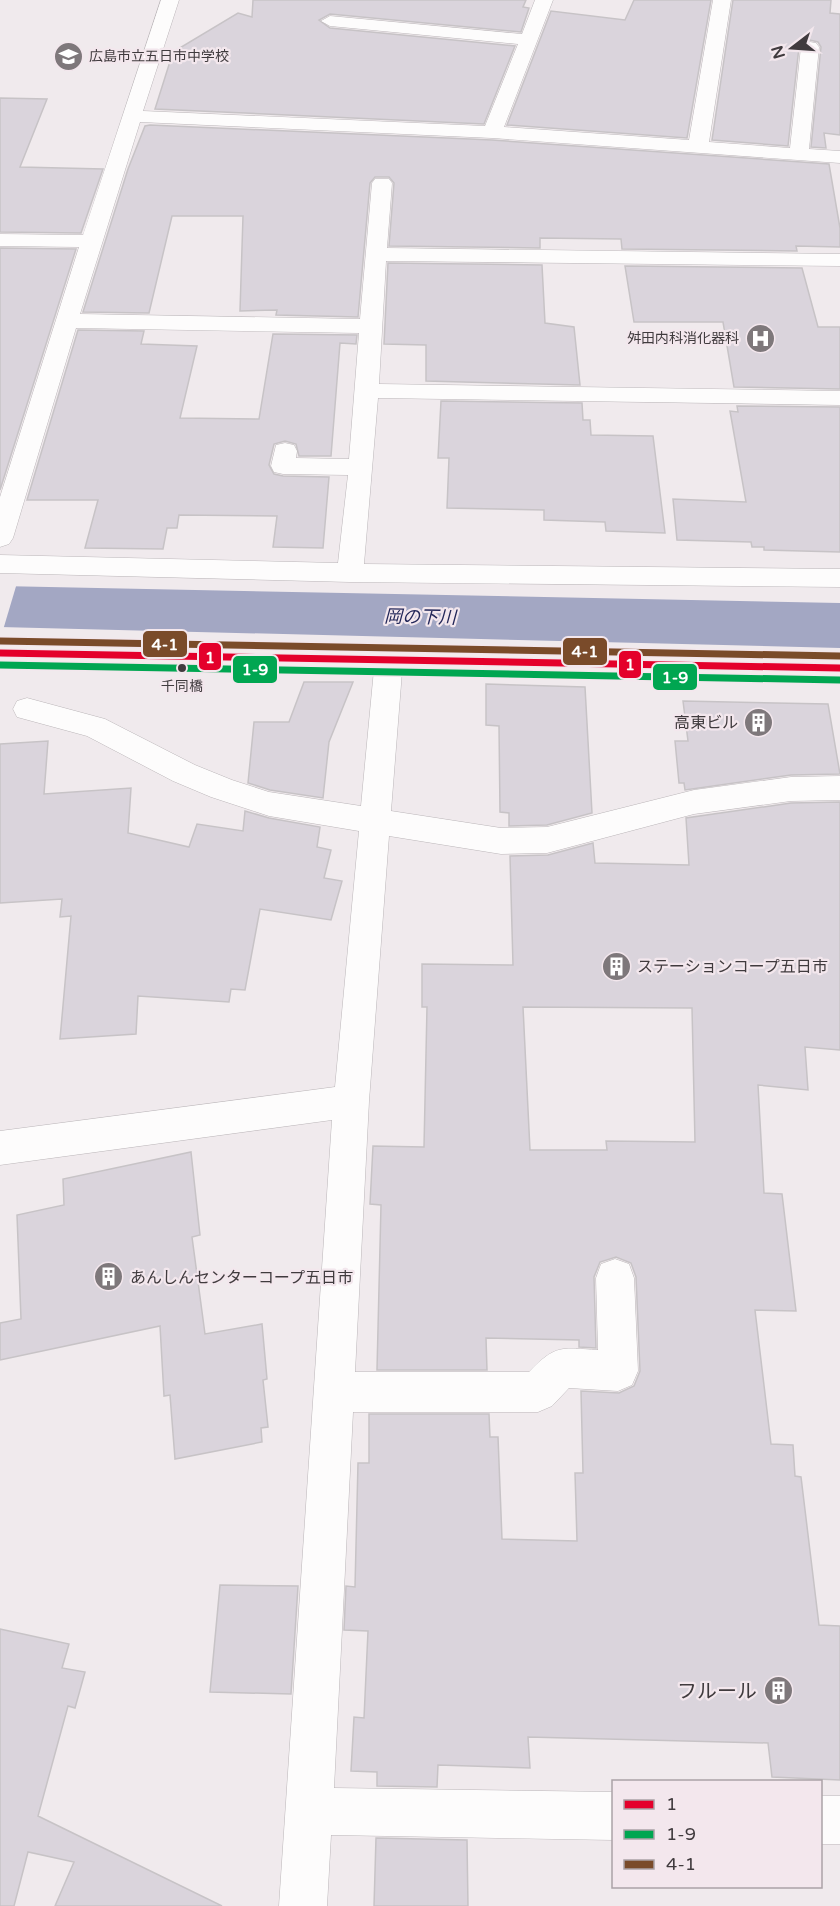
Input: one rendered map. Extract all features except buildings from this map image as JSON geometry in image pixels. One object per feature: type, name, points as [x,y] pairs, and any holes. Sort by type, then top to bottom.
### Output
[{"type":"main road","points":[[0,653],[840,668]]},
{"type":"street","points":[[0,538],[91,242],[170,0]]},
{"type":"street","points":[[492,132],[544,0]]},
{"type":"street","points":[[698,147],[722,0]]},
{"type":"street","points":[[330,21],[527,40]]},
{"type":"street","points":[[799,155],[810,47]]},
{"type":"street","points":[[133,116],[492,132],[840,157],[840,168]]},
{"type":"street","points":[[350,573],[362,468],[382,183]]},
{"type":"street","points":[[0,240],[91,242]]},
{"type":"street","points":[[376,254],[840,260]]},
{"type":"street","points":[[67,321],[372,326]]},
{"type":"street","points":[[367,391],[840,398]]},
{"type":"street","points":[[283,466],[362,468]]},
{"type":"street","points":[[0,564],[350,573],[840,578]]},
{"type":"street","points":[[303,1906],[351,1101],[389,659]]},
{"type":"street","points":[[27,709],[95,727],[222,789],[269,804],[501,841],[547,840],[694,802],[791,789],[840,788]]},
{"type":"street","points":[[0,1149],[351,1101]]},
{"type":"street","points":[[333,1392],[538,1392],[561,1368],[618,1371],[615,1278]]},
{"type":"street","points":[[309,1811],[612,1816]]},
{"type":"street","points":[[822,1820],[840,1820]]},
{"type":"water","name":"岡の下川","points":[[0,586],[840,603],[840,648],[0,627]]},
{"type":"pier","points":[[0,583],[17,583],[3,630],[0,630]]},
{"type":"transit line","name":"4-1","points":[[0,641],[840,656]]},
{"type":"transit line","name":"1","points":[[0,653],[840,668]]},
{"type":"transit line","name":"1-9","points":[[0,665],[840,680]]},
{"type":"place","name":"広島市立五日市中学校","points":[[68,56]]},
{"type":"place","name":"舛田内科消化器科","points":[[760,338]]},
{"type":"place","name":"千同橋","points":[[182,668]]},
{"type":"place","name":"高東ビル","points":[[759,722]]},
{"type":"place","name":"ステーションコープ五日市","points":[[616,966]]},
{"type":"place","name":"あんしんセンターコープ五日市","points":[[109,1277]]},
{"type":"place","name":"フルール","points":[[778,1691]]}]
